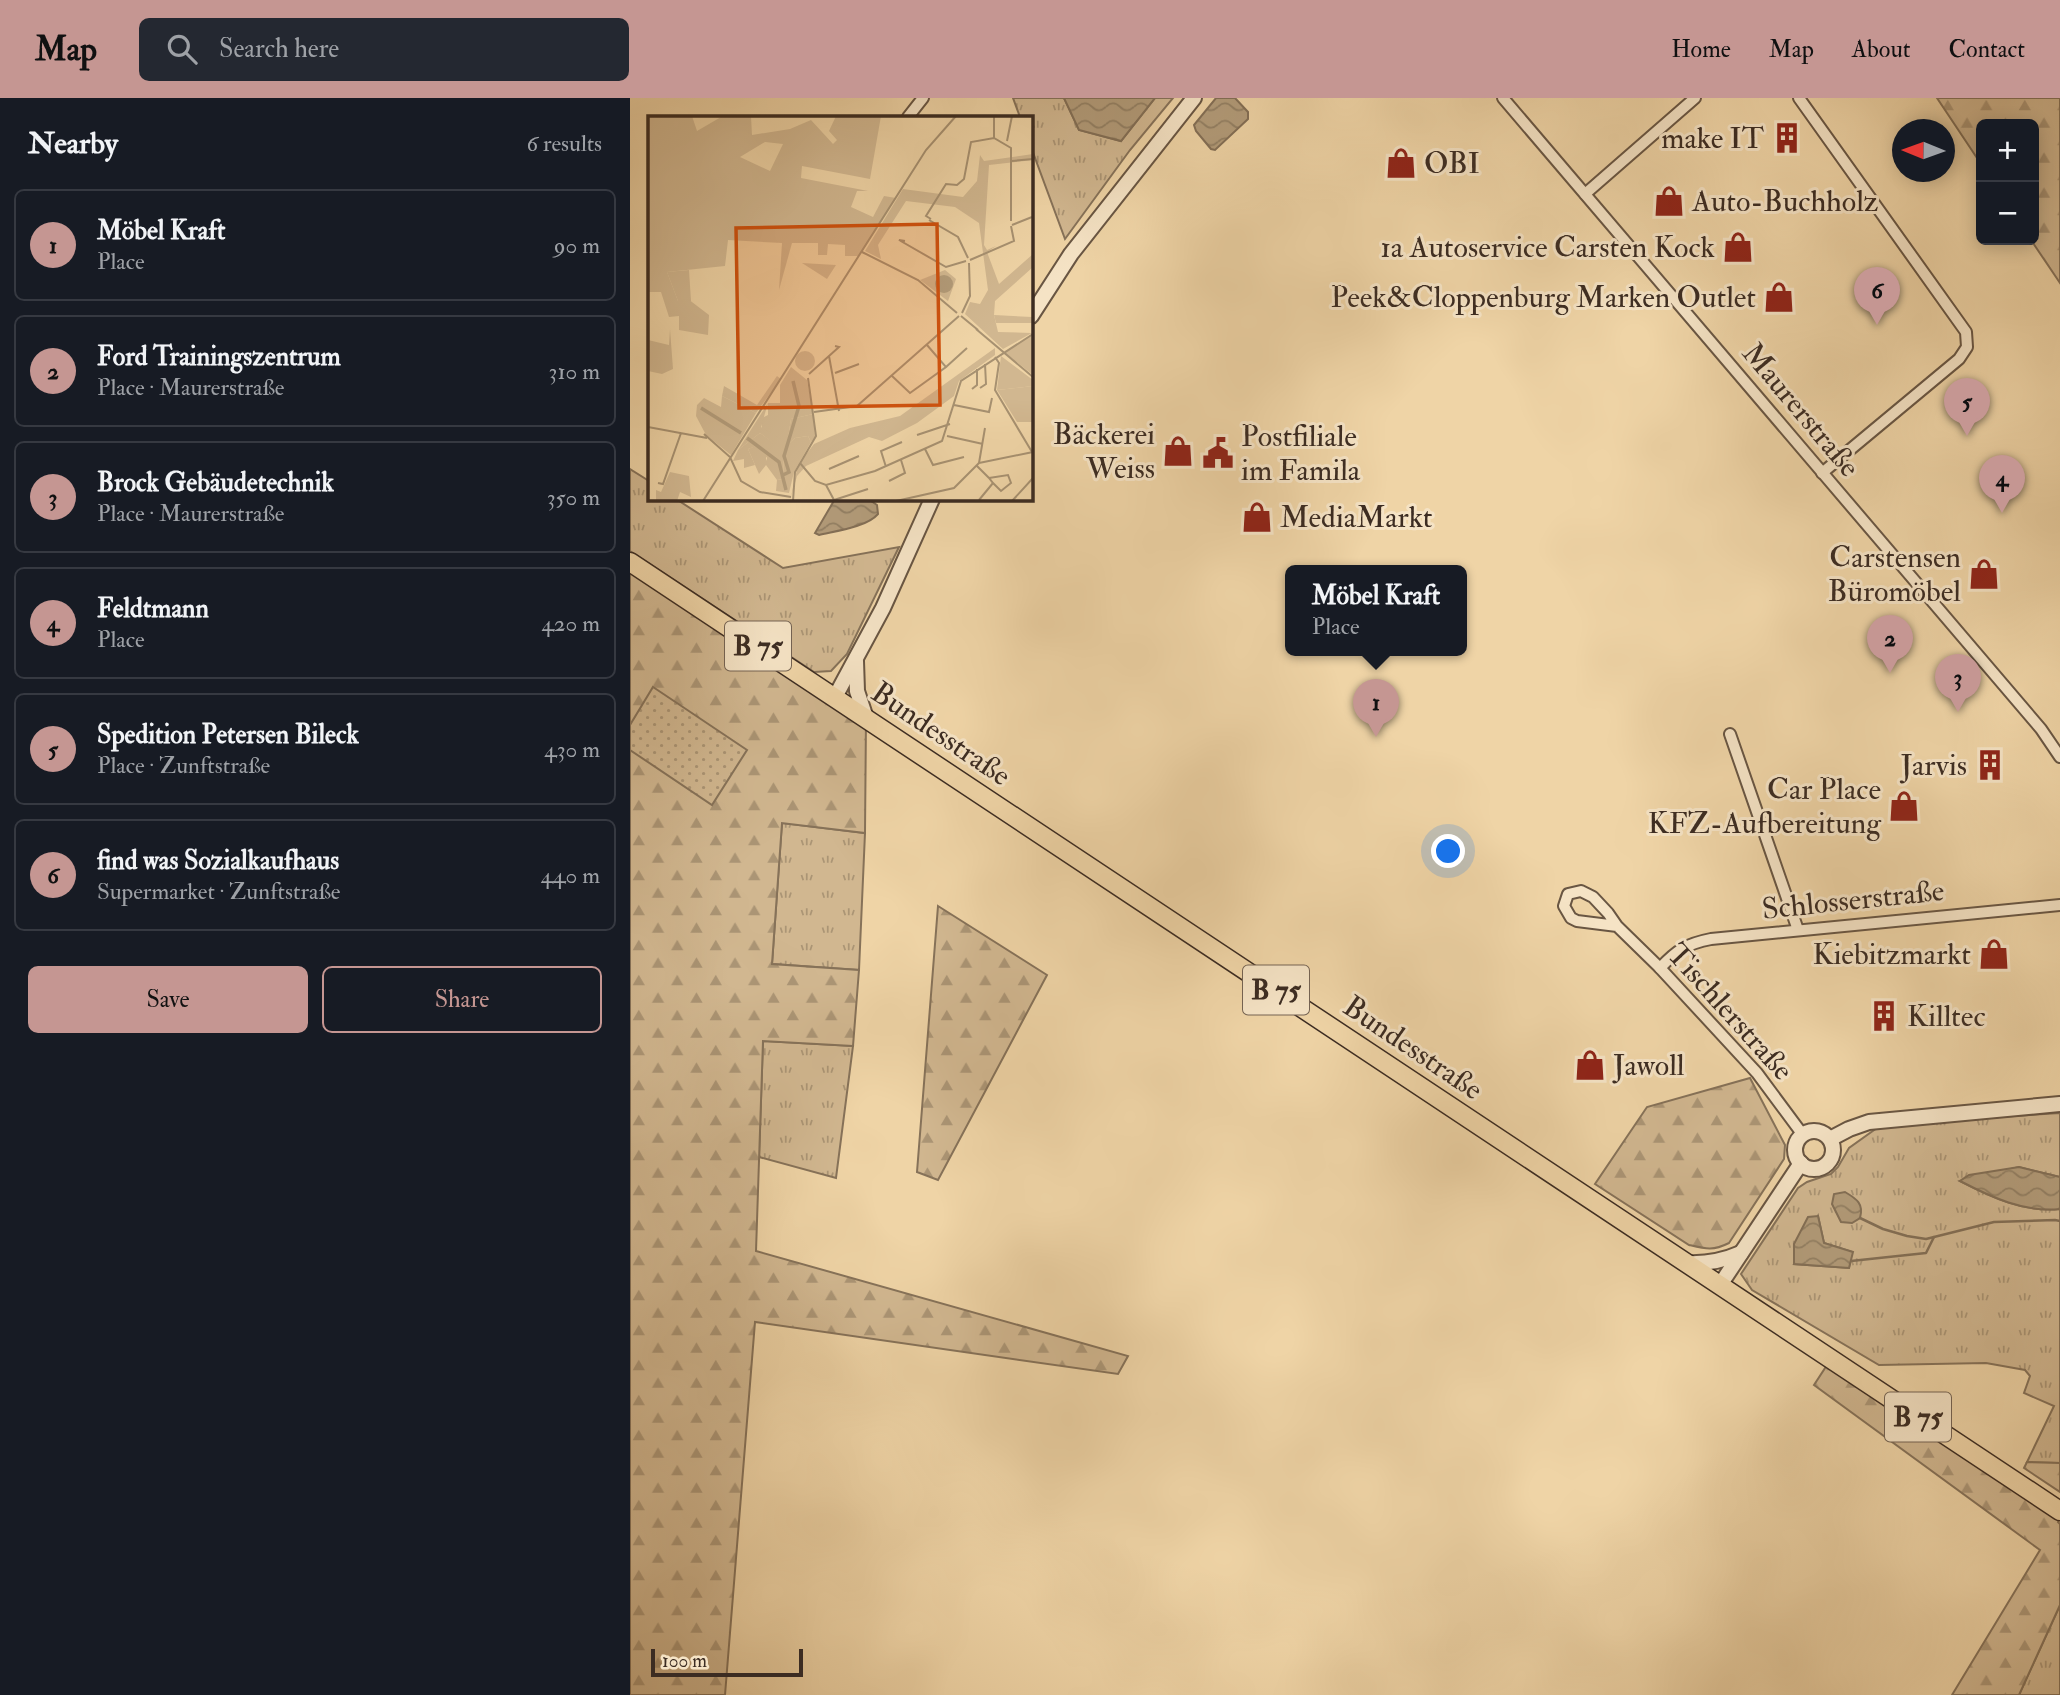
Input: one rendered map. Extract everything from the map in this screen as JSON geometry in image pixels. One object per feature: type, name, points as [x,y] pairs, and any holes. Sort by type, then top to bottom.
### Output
[{"type":"main road","name":"Bundesstraße","points":[[630,562],[2060,1511]]},
{"type":"street","points":[[909,116],[923,98]]},
{"type":"street","points":[[1032,314],[1070,254],[1194,98]]},
{"type":"street","name":"Maurerstraße","points":[[1503,98],[2041,729],[2060,757]]},
{"type":"street","points":[[1585,194],[1695,98]]},
{"type":"street","points":[[1798,98],[1966,332],[1967,347],[1959,359],[1822,473]]},
{"type":"street","points":[[830,694],[856,660],[883,608],[932,500]]},
{"type":"street","points":[[856,660],[857,691],[866,718]]},
{"type":"street","points":[[1730,734],[1798,930]]},
{"type":"street","name":"Tischlerstraße","points":[[1617,926],[1571,918],[1564,906],[1568,894],[1575,891],[1587,892],[1608,913],[1617,926],[1660,968],[1757,1073],[1802,1135]]},
{"type":"street","name":"Schlosserstraße","points":[[1660,968],[1674,953],[1690,943],[1711,939],[2060,905]]},
{"type":"street","points":[[1830,1139],[1869,1122],[2060,1104]]},
{"type":"street","points":[[1817,1131],[1830,1139],[1833,1152],[1827,1164],[1814,1169],[1801,1163],[1796,1148],[1802,1135],[1817,1131]]},
{"type":"street","points":[[1720,1285],[1801,1163]]},
{"type":"street","points":[[1686,1263],[1703,1264],[1741,1253]]},
{"type":"green space","points":[[1013,98],[1064,98],[1079,130],[1121,141],[1155,98],[1173,98],[1130,150],[1065,239],[1032,150],[1032,116],[1020,116]]},
{"type":"green space","points":[[1937,98],[2060,98],[2060,283],[2034,245],[2039,245],[2039,119],[1976,119],[1976,156],[1955,125],[1955,119],[1951,119]]},
{"type":"green space","points":[[630,469],[648,480],[648,500],[678,500],[783,568],[899,547],[847,654],[831,671],[814,672],[630,551]]},
{"type":"green space","points":[[630,562],[866,718],[865,833],[782,823],[772,964],[859,970],[853,1046],[763,1041],[756,1251],[1128,1356],[1118,1374],[755,1322],[725,1695],[630,1695]]},
{"type":"green space","points":[[653,687],[747,750],[712,805],[630,750],[630,725]]},
{"type":"green space","points":[[782,823],[865,833],[859,970],[772,964]]},
{"type":"green space","points":[[938,906],[1047,975],[938,1180],[917,1172]]},
{"type":"green space","points":[[763,1041],[853,1046],[836,1178],[759,1157]]},
{"type":"green space","points":[[1750,1078],[1785,1145],[1784,1159],[1729,1243],[1709,1248],[1689,1245],[1595,1184],[1647,1107]]},
{"type":"green space","points":[[2060,1113],[2060,1177],[2019,1167],[1960,1181],[2021,1206],[2060,1209],[2060,1463],[2027,1462],[2054,1406],[2024,1393],[2030,1376],[2025,1370],[1986,1363],[1879,1365],[1752,1290],[1741,1274],[1798,1188],[1831,1174],[1849,1148],[1877,1128],[1920,1122]],"holes":[[[1818,1216],[1824,1243],[1852,1252],[1849,1268],[1794,1264]]]},
{"type":"green space","points":[[1831,1359],[2060,1518],[2060,1605],[2019,1695],[1952,1695],[2040,1550],[1814,1385]]},
{"type":"green space","points":[[2027,1462],[2060,1463],[2060,1492],[2024,1468]]},
{"type":"green space","points":[[2060,1605],[2060,1695],[2019,1695]]},
{"type":"water","points":[[1064,98],[1155,98],[1121,141],[1079,130]]},
{"type":"water","points":[[1216,98],[1235,98],[1248,112],[1248,119],[1215,150],[1211,149],[1194,125]]},
{"type":"water","points":[[834,500],[870,500],[877,505],[878,514],[867,522],[819,535],[815,533]]},
{"type":"water","points":[[2019,1167],[2060,1177],[2060,1209],[2021,1206],[1960,1181],[1969,1175]]},
{"type":"water","points":[[1845,1192],[1856,1200],[1861,1209],[1860,1218],[1852,1223],[1841,1222],[1832,1204],[1834,1194]]},
{"type":"water","points":[[1818,1216],[1824,1243],[1853,1252],[1849,1268],[1794,1264],[1794,1244],[1808,1217]]},
{"type":"waterway","points":[[1860,1218],[1883,1229],[1926,1239],[1994,1222],[2060,1221]]},
{"type":"waterway","points":[[1851,1261],[1926,1253],[1934,1237]]},
{"type":"place","name":"make IT","points":[[1787,138]]},
{"type":"place","name":"OBI","points":[[1401,163]]},
{"type":"place","name":"Auto-Buchholz","points":[[1669,201]]},
{"type":"place","name":"1a Autoservice Carsten Kock","points":[[1738,247]]},
{"type":"place","name":"Peek&Cloppenburg Marken Outlet","points":[[1779,297]]},
{"type":"place","name":"find was Sozialkaufhaus","points":[[1877,325]]},
{"type":"place","name":"Spedition Petersen Bileck","points":[[1967,436]]},
{"type":"place","name":"Bäckerei Weiss","points":[[1178,451]]},
{"type":"place","name":"Postfiliale im Famila","points":[[1218,453]]},
{"type":"place","name":"Feldtmann","points":[[2002,513]]},
{"type":"place","name":"MediaMarkt","points":[[1257,517]]},
{"type":"place","name":"Carstensen Büromöbel","points":[[1984,574]]},
{"type":"place","name":"Ford Trainingszentrum","points":[[1890,673]]},
{"type":"place","name":"Brock Gebäudetechnik","points":[[1958,712]]},
{"type":"place","name":"Möbel Kraft","points":[[1376,737]]},
{"type":"place","name":"Jarvis","points":[[1990,765]]},
{"type":"place","name":"Car Place KFZ-Aufbereitung","points":[[1904,806]]},
{"type":"place","name":"Kiebitzmarkt","points":[[1994,954]]},
{"type":"place","name":"Killtec","points":[[1884,1016]]},
{"type":"place","name":"Jawoll","points":[[1590,1065]]}]
